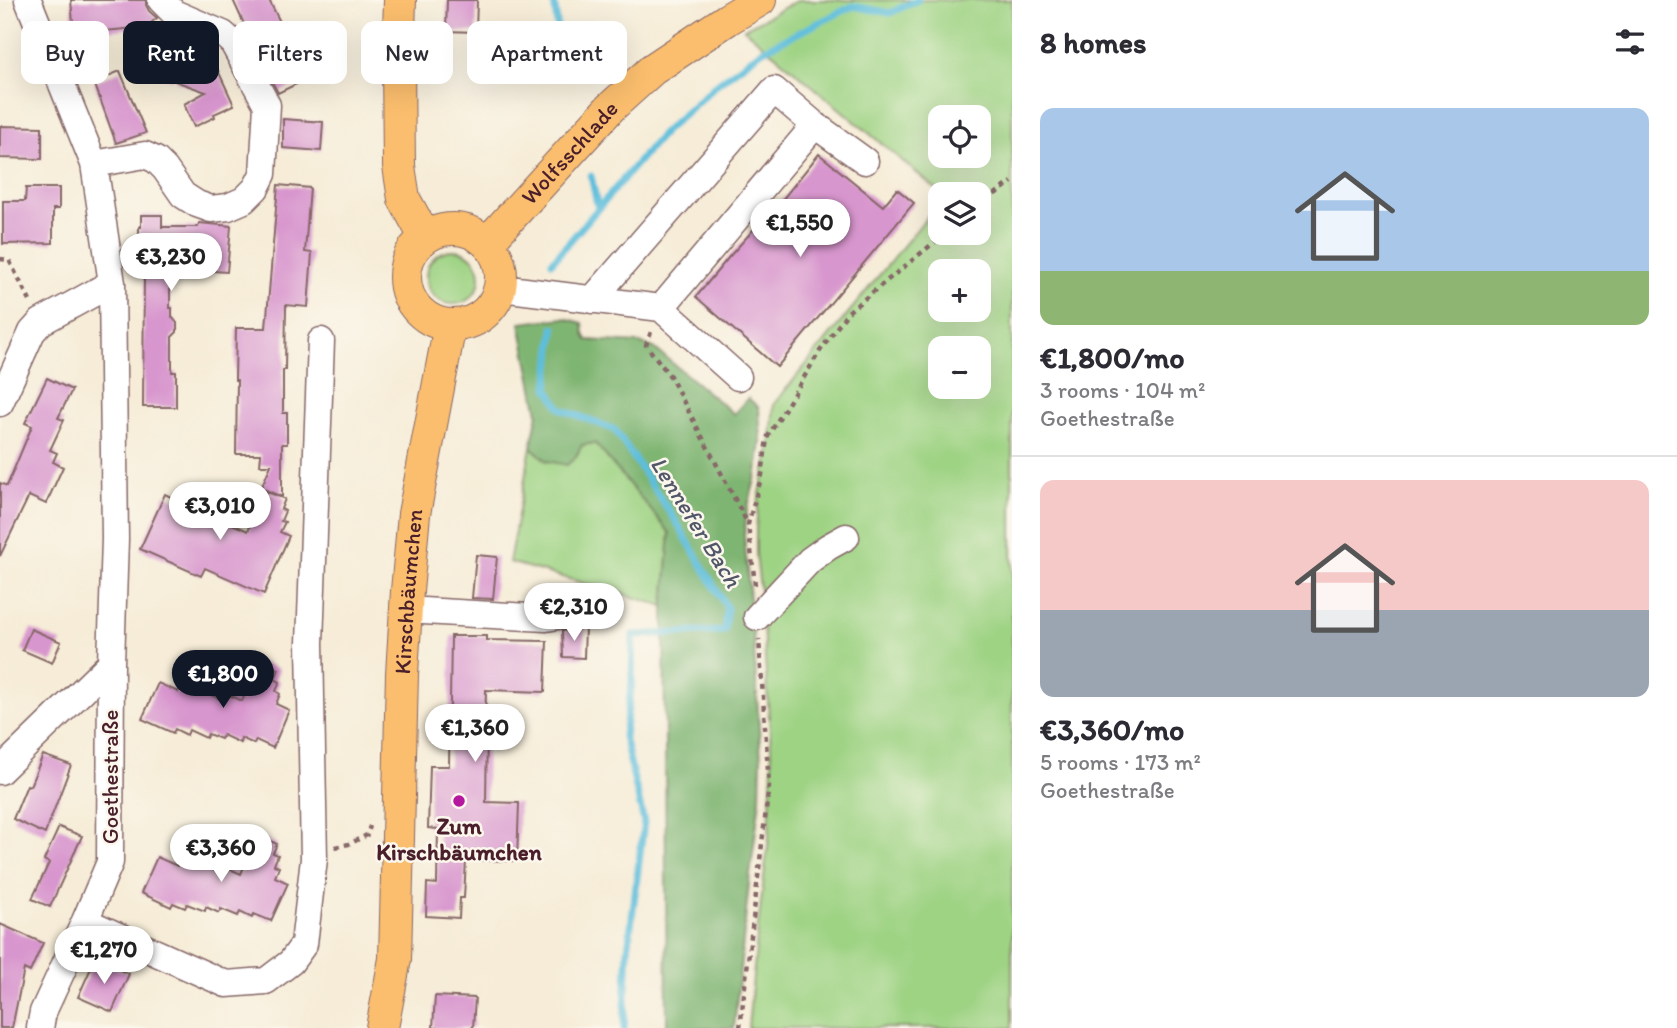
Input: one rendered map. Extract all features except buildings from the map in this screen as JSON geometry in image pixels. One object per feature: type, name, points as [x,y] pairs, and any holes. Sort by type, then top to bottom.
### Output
[{"type":"main road","points":[[400,0],[399,166],[404,199],[425,237]]},
{"type":"main road","name":"Wolfsschlade","points":[[488,242],[610,108],[653,69],[726,10],[760,0]]},
{"type":"main road","points":[[457,228],[474,232],[488,242],[500,263],[501,288],[494,303],[482,316],[467,323],[450,326],[435,322],[412,304],[404,276],[407,261],[414,248],[425,237],[440,230],[457,228]]},
{"type":"main road","name":"Kirschbäumchen","points":[[382,1028],[395,959],[402,674],[414,514],[450,326]]},
{"type":"street","name":"Goethestraße","points":[[28,0],[94,164],[113,283],[115,525],[110,862],[43,1012],[40,1028]]},
{"type":"street","points":[[94,164],[145,155],[156,160],[165,169],[183,195],[211,209],[228,207],[244,200],[256,188],[263,174],[267,104],[233,43],[223,34],[174,13],[161,0]]},
{"type":"street","points":[[592,300],[774,90],[815,125],[865,161]]},
{"type":"street","points":[[661,309],[815,125]]},
{"type":"street","points":[[0,402],[32,332],[41,322],[113,283]]},
{"type":"street","points":[[501,288],[661,309],[738,377]]},
{"type":"street","points":[[85,921],[226,984],[266,981],[290,962],[304,944],[314,859],[310,643],[321,341]]},
{"type":"street","points":[[757,617],[810,560],[846,537]]},
{"type":"street","points":[[406,610],[546,618],[576,613]]},
{"type":"street","points":[[0,771],[111,663]]},
{"type":"path","points":[[991,197],[1012,182]]},
{"type":"path","points":[[748,524],[762,475],[767,438],[820,351],[848,312],[931,245]]},
{"type":"path","points":[[0,259],[9,260],[41,322]]},
{"type":"path","points":[[661,309],[646,345],[670,376],[748,524],[754,568],[769,785],[740,1028]]},
{"type":"path","points":[[314,859],[328,848],[349,844],[367,835],[373,814],[400,802]]},
{"type":"green space","points":[[798,0],[1012,0],[1012,1028],[748,1028],[769,837],[772,762],[756,528],[759,498],[770,448],[774,404],[928,216],[928,245],[991,245],[991,182],[928,182],[744,29]]},
{"type":"green space","points":[[453,250],[472,258],[480,277],[472,296],[453,304],[434,296],[426,277],[434,258]]},
{"type":"green space","points":[[564,318],[583,323],[587,340],[639,343],[654,348],[734,414],[748,398],[759,408],[761,442],[744,535],[761,760],[760,799],[734,1028],[667,1028],[664,606],[670,533],[595,443],[582,445],[575,458],[567,465],[547,461],[531,447],[538,413],[520,323]]},
{"type":"green space","points":[[595,443],[670,532],[664,606],[509,562],[531,447],[547,461],[575,458],[582,445]]},
{"type":"waterway","points":[[554,0],[557,21]]},
{"type":"waterway","name":"Lennefer Bach","points":[[552,262],[663,133],[717,84],[763,50],[853,6],[890,13],[918,0]]},
{"type":"waterway","points":[[591,176],[598,208]]},
{"type":"waterway","name":"Lennefer Bach","points":[[554,328],[548,388],[561,409],[615,430],[677,523],[727,608],[724,631],[633,635],[632,682],[624,736],[644,822],[628,950],[624,1028]]},
{"type":"place","name":"Zum Kirschbäumchen","points":[[459,801]]}]
